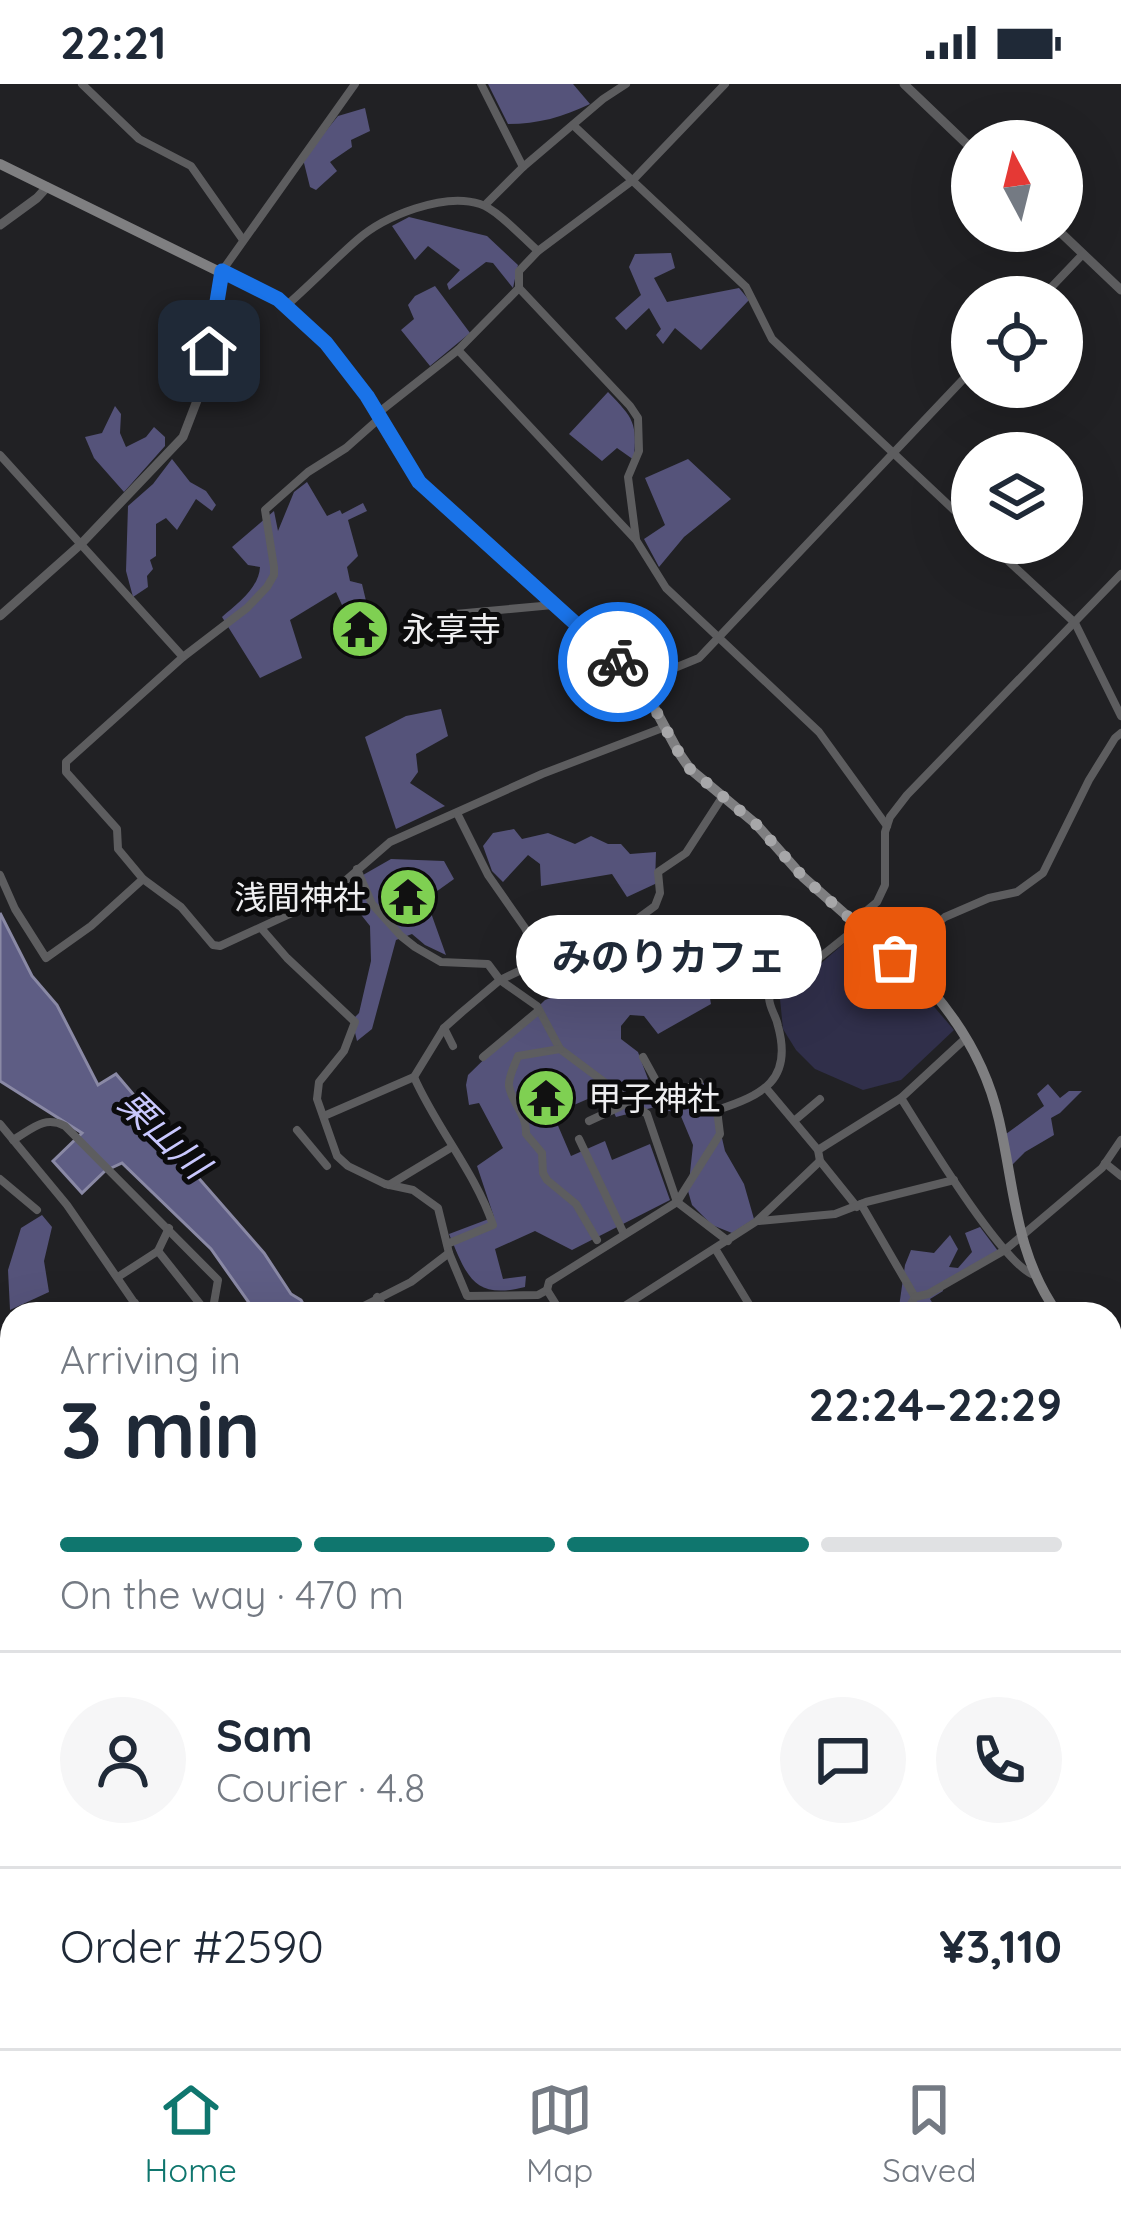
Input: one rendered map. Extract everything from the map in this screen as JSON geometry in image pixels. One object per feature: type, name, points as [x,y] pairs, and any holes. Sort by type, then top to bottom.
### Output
[{"type":"main road","points":[[0,164],[287,305],[326,343],[379,415],[419,482],[638,683],[690,769],[756,824],[803,877],[950,1011],[978,1058],[992,1094],[1022,1237],[1034,1275],[1051,1302]]},
{"type":"street","points":[[82,84],[139,139],[191,166],[243,239]]},
{"type":"street","points":[[0,616],[81,544],[183,437],[203,385],[222,271],[355,84]]},
{"type":"street","points":[[481,84],[523,167]]},
{"type":"street","points":[[484,205],[572,124],[626,84]]},
{"type":"street","points":[[636,540],[628,477],[639,452],[638,418],[519,288],[519,271],[538,251],[633,180],[725,84]]},
{"type":"street","points":[[904,84],[951,128]]},
{"type":"street","points":[[572,124],[746,286],[772,339],[951,507]]},
{"type":"street","points":[[0,225],[47,187]]},
{"type":"street","points":[[287,305],[360,237],[440,200],[484,205],[538,251]]},
{"type":"street","points":[[1062,276],[1083,254],[1121,290]]},
{"type":"street","points":[[519,288],[458,350],[266,510],[274,575],[247,608],[183,657],[66,762],[66,772],[117,829],[118,849],[143,879],[181,908],[213,945],[220,946],[307,906],[338,887],[390,842],[542,774],[665,727]]},
{"type":"street","points":[[458,350],[636,540],[666,588],[819,732],[887,826]]},
{"type":"street","points":[[638,683],[699,658],[951,392]]},
{"type":"street","points":[[0,455],[183,657]]},
{"type":"street","points":[[1012,564],[1075,623],[1121,716]]},
{"type":"street","points":[[554,1302],[547,1290],[549,1282],[677,1202],[720,1134],[717,1110],[766,1088],[780,1069],[783,1052],[769,998],[877,902],[885,885],[890,817],[1121,574]]},
{"type":"street","points":[[444,615],[554,605]]},
{"type":"street","points":[[895,958],[945,917],[1017,892],[1043,873],[1089,780],[1121,733]]},
{"type":"street","points":[[324,1116],[414,1077],[444,1028],[500,980],[568,947],[576,954],[589,955],[655,905],[660,893],[658,872],[686,853],[723,796]]},
{"type":"street","points":[[457,813],[488,875],[541,959]]},
{"type":"street","points":[[357,869],[372,904],[401,936],[441,962],[488,964],[538,1011],[560,1049],[647,1114],[677,1202],[728,1241]]},
{"type":"street","points":[[0,875],[46,958],[91,926],[143,879]]},
{"type":"street","points":[[261,928],[355,1022],[344,1051],[319,1082],[317,1099],[337,1156],[389,1185],[413,1190],[438,1208],[467,1296],[538,1295],[547,1290]]},
{"type":"street","points":[[483,1057],[538,1011]]},
{"type":"street","points":[[444,1028],[453,1046]]},
{"type":"street","points":[[632,1302],[757,1221],[819,1156],[901,1098],[967,1038]]},
{"type":"street","points":[[560,1049],[518,1056],[510,1089],[527,1121],[526,1134],[542,1153],[547,1180],[576,1204],[597,1240]]},
{"type":"street","points":[[643,1057],[660,1088],[673,1096],[699,1082]]},
{"type":"street","points":[[368,1302],[411,1282],[448,1248],[493,1226],[477,1185],[428,1109],[414,1077]]},
{"type":"street","points":[[589,1120],[660,1088]]},
{"type":"street","points":[[766,1088],[859,1205],[915,1297]]},
{"type":"street","points":[[901,1098],[1005,1250],[1022,1270],[1034,1275]]},
{"type":"street","points":[[794,1121],[820,1100]]},
{"type":"street","points":[[14,1141],[46,1120],[65,1126],[218,1280],[213,1302]]},
{"type":"street","points":[[0,1124],[67,1204],[134,1302]]},
{"type":"street","points":[[297,1130],[327,1166]]},
{"type":"street","points":[[579,1138],[624,1234]]},
{"type":"street","points":[[912,1302],[1022,1237],[1105,1163],[1121,1141]]},
{"type":"street","points":[[389,1185],[452,1147]]},
{"type":"street","points":[[304,1164],[316,1153]]},
{"type":"street","points":[[1105,1163],[1121,1176]]},
{"type":"street","points":[[0,1179],[38,1210]]},
{"type":"street","points":[[757,1221],[835,1214],[954,1180]]},
{"type":"street","points":[[118,1277],[158,1251],[169,1228]]},
{"type":"street","points":[[716,1250],[748,1302]]},
{"type":"street","points":[[158,1251],[200,1302]]},
{"type":"street","points":[[377,1297],[380,1302]]},
{"type":"shaded area","points":[[488,84],[573,84],[590,104],[550,119],[508,124]]},
{"type":"shaded area","points":[[365,108],[370,131],[351,140],[352,147],[330,162],[337,171],[316,190],[310,187],[303,159],[338,116]]},
{"type":"shaded area","points":[[409,217],[487,236],[518,265],[513,288],[493,263],[486,262],[449,290],[447,284],[460,270],[428,246],[415,260],[392,226]]},
{"type":"shaded area","points":[[671,253],[675,268],[654,278],[667,302],[739,288],[749,300],[701,350],[675,328],[663,344],[649,308],[626,330],[615,318],[641,295],[629,267],[635,254]]},
{"type":"shaded area","points":[[435,286],[470,333],[430,366],[401,330],[414,319],[408,305]]},
{"type":"shaded area","points":[[608,392],[632,422],[634,460],[617,448],[602,461],[569,434]]},
{"type":"shaded area","points":[[115,406],[121,414],[120,433],[126,447],[154,427],[165,437],[165,446],[124,492],[94,458],[85,437],[102,433]]},
{"type":"shaded area","points":[[172,459],[216,505],[212,511],[196,499],[177,530],[166,518],[156,524],[156,556],[150,560],[153,569],[147,576],[148,587],[133,597],[126,571],[128,506]]},
{"type":"shaded area","points":[[688,459],[731,499],[684,537],[659,567],[644,539],[665,525],[645,478]]},
{"type":"shaded area","points":[[307,482],[327,516],[363,503],[367,511],[348,520],[358,556],[347,567],[350,581],[362,584],[367,605],[342,605],[336,592],[290,620],[302,658],[260,678],[222,617],[259,575],[260,567],[248,565],[232,547],[274,511],[278,531],[294,492]]},
{"type":"shaded area","points":[[441,709],[448,736],[416,754],[418,772],[410,783],[445,806],[396,829],[365,737],[406,716]]},
{"type":"shaded area","points":[[514,829],[522,839],[548,833],[575,844],[591,836],[621,844],[630,854],[656,852],[655,884],[627,897],[612,874],[541,886],[540,864],[528,855],[503,882],[492,871],[483,846],[493,833]]},
{"type":"shaded area","points":[[391,859],[444,861],[454,879],[426,899],[446,955],[412,934],[396,940],[372,1029],[357,1041],[352,1020],[359,1013],[371,961],[370,926],[351,902],[356,879]]},
{"type":"shaded area","points":[[849,939],[860,939],[912,981],[954,1030],[901,1080],[863,1090],[815,1069],[796,1050],[783,1029],[780,999]]},
{"type":"shaded area","points":[[677,951],[705,970],[711,1004],[658,1034],[644,1016],[630,1015],[621,1026],[621,1039],[638,1052],[652,1090],[709,1082],[725,1151],[744,1184],[754,1219],[732,1233],[712,1225],[692,1205],[688,1191],[693,1145],[680,1114],[655,1107],[616,1117],[604,1092],[553,1114],[571,1156],[605,1141],[612,1160],[650,1144],[670,1200],[572,1250],[535,1231],[495,1249],[503,1279],[526,1276],[525,1287],[483,1287],[467,1273],[449,1234],[494,1217],[477,1166],[503,1148],[479,1103],[469,1105],[468,1075],[545,1000]]},
{"type":"shaded area","points":[[1048,1084],[1060,1098],[1069,1091],[1082,1091],[1051,1118],[1054,1135],[1012,1165],[1006,1134],[1044,1106],[1037,1094]]},
{"type":"shaded area","points":[[42,1215],[52,1227],[44,1261],[49,1292],[27,1302],[10,1302],[8,1270],[21,1228]]},
{"type":"shaded area","points":[[980,1227],[998,1251],[941,1283],[943,1291],[932,1302],[900,1302],[911,1250],[934,1253],[950,1235],[958,1249],[949,1267],[958,1268],[972,1252],[965,1233]]},
{"type":"water","name":"栗山川","points":[[0,913],[32,976],[57,1005],[98,1085],[116,1074],[139,1101],[126,1116],[196,1175],[302,1302],[249,1302],[211,1249],[122,1163],[105,1171],[82,1193],[53,1161],[82,1133],[0,1081]]},
{"type":"way so far","points":[[618,662],[649,698],[690,769],[756,824],[803,877],[895,958]]},
{"type":"place","name":"永享寺","points":[[360,629]]},
{"type":"place","name":"浅間神社","points":[[408,897]]},
{"type":"place","name":"みのりカフェ","points":[[895,958]]},
{"type":"place","name":"甲子神社","points":[[546,1098]]},
{"type":"route","points":[[209,351],[222,271],[287,305],[326,343],[367,396],[419,482],[618,662]]}]
